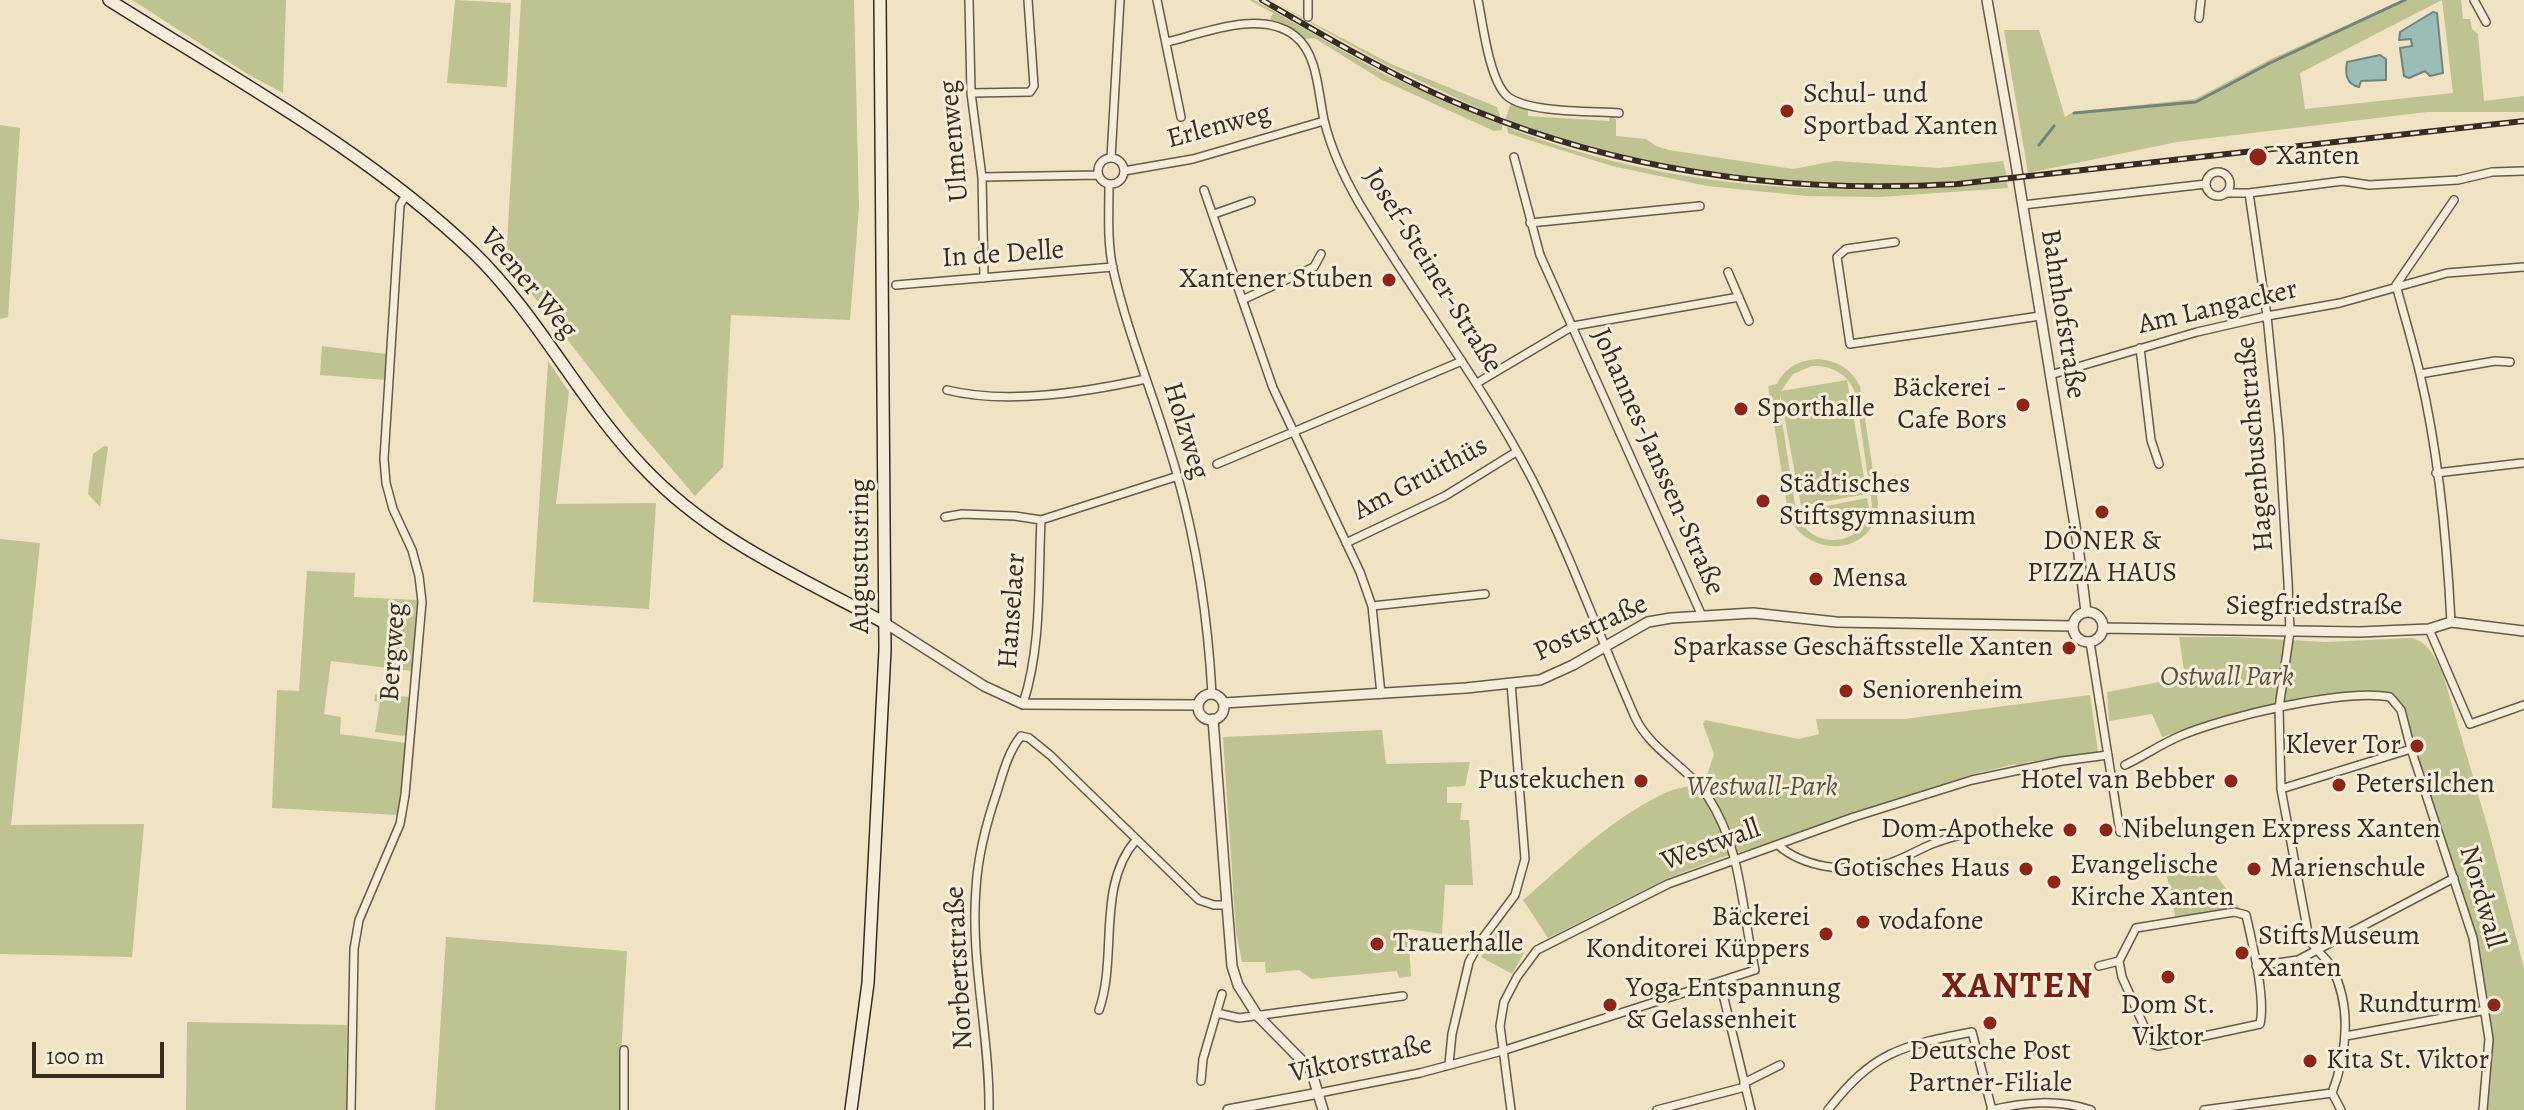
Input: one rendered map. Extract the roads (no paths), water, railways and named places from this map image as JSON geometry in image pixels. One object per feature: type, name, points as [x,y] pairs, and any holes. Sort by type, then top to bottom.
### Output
[{"type":"main road","name":"Veener Weg","points":[[109,0],[317,132],[406,195],[463,243],[516,299],[622,445],[668,493],[739,546],[885,623]]},
{"type":"main road","name":"Augustusring","points":[[851,1110],[868,983],[885,623],[880,0]]},
{"type":"street","name":"Ulmenweg","points":[[969,0],[971,93],[982,177],[984,278]]},
{"type":"street","points":[[971,93],[1030,92],[1034,86],[1028,0]]},
{"type":"street","points":[[1111,158],[1120,0]]},
{"type":"street","points":[[1157,0],[1181,117]]},
{"type":"street","points":[[1308,0],[1308,17]]},
{"type":"street","points":[[1478,0],[1497,80],[1510,98],[1527,105],[1619,113]]},
{"type":"street","points":[[1987,0],[2023,205]]},
{"type":"street","points":[[2199,18],[2201,0]]},
{"type":"street","points":[[2474,0],[2486,22]]},
{"type":"street","name":"Josef-Steiner-Straße","points":[[1167,42],[1247,24],[1270,25],[1287,30],[1302,43],[1309,55],[1324,121],[1351,190],[1477,383],[1516,452],[1548,512],[1636,721],[1707,795],[1726,829],[1736,859],[1755,970]]},
{"type":"street","name":"Erlenweg","points":[[1124,171],[1193,159],[1324,121]]},
{"type":"street","name":"Johannes-Janssen-Straße","points":[[1514,157],[1540,255],[1702,616]]},
{"type":"street","points":[[982,177],[1098,175],[1109,184],[1116,183],[1122,179],[1124,171],[1122,165],[1111,158]]},
{"type":"street","points":[[1098,175],[1099,167],[1111,158]]},
{"type":"street","name":"Bahnhofstraße","points":[[2206,184],[2213,196],[2343,181],[2355,184],[2407,184],[2458,180],[2492,172],[2524,171]]},
{"type":"street","name":"Bahnhofstraße","points":[[2206,184],[2210,176],[2222,173],[2230,182],[2227,193]]},
{"type":"street","name":"Holzweg","points":[[1109,184],[1108,229],[1113,267],[1178,476],[1200,566],[1208,625],[1212,694]]},
{"type":"street","name":"Bahnhofstraße","points":[[2086,612],[2023,205],[2206,184]]},
{"type":"street","points":[[1204,190],[1273,388],[1372,606],[1381,694]]},
{"type":"street","name":"Hagenbuschstraße","points":[[2249,193],[2267,316],[2279,435],[2290,631],[2279,708],[2281,789],[2309,938],[2316,951],[2332,966],[2342,1001],[2346,1036],[2332,1093]]},
{"type":"street","name":"Bergweg","points":[[351,1110],[354,949],[363,908],[400,824],[422,602],[412,550],[393,509],[386,483],[384,459],[401,202],[406,195]]},
{"type":"street","points":[[2451,622],[2449,577],[2436,473],[2420,374],[2396,285],[2454,200]]},
{"type":"street","points":[[1214,214],[1251,201]]},
{"type":"street","points":[[1530,223],[1700,206]]},
{"type":"street","points":[[1895,242],[1846,249],[1837,257],[1850,344],[2040,316]]},
{"type":"street","points":[[1242,300],[1314,267],[1321,254]]},
{"type":"street","name":"In de Delle","points":[[896,285],[1113,267]]},
{"type":"street","name":"Am Langacker","points":[[2050,375],[2140,348],[2267,316],[2340,303],[2447,273],[2524,267]]},
{"type":"street","points":[[1728,272],[1749,321]]},
{"type":"street","points":[[1573,326],[1739,297]]},
{"type":"street","name":"Johannes-Janssen-Straße","points":[[1477,383],[1573,326]]},
{"type":"street","points":[[2140,348],[2151,440],[2159,464]]},
{"type":"street","points":[[1217,464],[1462,361]]},
{"type":"street","points":[[2420,374],[2495,361],[2510,362]]},
{"type":"street","points":[[947,390],[961,394],[1043,395],[1146,379]]},
{"type":"street","name":"Am Gruithüs","points":[[1346,543],[1445,496],[1516,452]]},
{"type":"street","points":[[2436,473],[2522,463]]},
{"type":"street","points":[[945,517],[962,514],[1041,520],[1178,476]]},
{"type":"street","name":"Hanselaer","points":[[1023,704],[1032,674],[1036,640],[1041,520]]},
{"type":"street","points":[[1372,606],[1485,594]]},
{"type":"street","points":[[2086,612],[2099,616],[2103,628],[2090,642],[2078,638],[2073,626],[2077,617],[2086,612]]},
{"type":"street","name":"Poststraße","points":[[1224,703],[1381,694],[1540,680],[1648,622],[1702,616],[1753,613],[1836,622],[2073,626]]},
{"type":"street","name":"Siegfriedstraße","points":[[2103,628],[2359,632],[2429,629],[2451,622],[2524,631]]},
{"type":"street","points":[[885,623],[1003,697],[1023,704],[1198,705]]},
{"type":"street","points":[[2429,629],[2470,724],[2524,705]]},
{"type":"street","points":[[2090,642],[2108,755],[2118,766],[2120,832]]},
{"type":"street","points":[[1449,1064],[1452,1034],[1469,962],[1479,943],[1515,895],[1525,859],[1511,683]]},
{"type":"street","points":[[1212,694],[1218,695],[1224,703],[1220,717],[1213,719],[1202,716],[1198,705],[1206,695],[1212,694]]},
{"type":"street","points":[[2118,766],[2179,736],[2205,727],[2348,694],[2390,697],[2401,710],[2411,749],[2281,789]]},
{"type":"street","points":[[1213,719],[1235,976],[1246,1001],[1257,1015],[1311,1070],[1323,1110]]},
{"type":"street","name":"Norbertstraße","points":[[989,1110],[975,891],[978,861],[989,814],[1011,752],[1021,736],[1029,738],[1050,755],[1136,840]]},
{"type":"street","name":"Nordwall","points":[[2411,749],[2473,938],[2489,1039],[2483,1110]]},
{"type":"street","name":"Westwall","points":[[1511,1110],[1500,1026],[1504,1002],[1517,977],[1537,950],[1668,884],[1854,817],[1972,780],[2062,761],[2108,755]]},
{"type":"street","points":[[1778,845],[1808,864],[1852,868],[1879,866],[1936,842],[1986,828]]},
{"type":"street","points":[[1099,1010],[1105,995],[1106,953],[1118,878],[1126,852],[1136,840],[1199,900],[1227,905]]},
{"type":"street","points":[[2256,966],[2298,960],[2454,878]]},
{"type":"street","points":[[2234,912],[2246,915],[2256,966],[2260,1024],[2158,1046],[2149,1039],[2122,977],[2119,961],[2136,928],[2234,912]]},
{"type":"street","points":[[2099,966],[2119,961]]},
{"type":"street","name":"Viktorstraße","points":[[1228,1110],[1420,1073],[1502,1051],[1755,970]]},
{"type":"street","points":[[1720,982],[1751,1110]]},
{"type":"street","points":[[1201,1081],[1203,1059],[1222,994]]},
{"type":"street","points":[[1217,1013],[1239,1018],[1403,996]]},
{"type":"street","points":[[2346,1036],[2486,1010]]},
{"type":"street","points":[[1828,1110],[1860,1073],[1885,1056],[1908,1046],[1972,1032],[1992,1110],[2042,1102],[2091,1110]]},
{"type":"street","points":[[624,1050],[624,1110]]},
{"type":"street","points":[[1657,1110],[1745,1085],[1780,1065]]},
{"type":"street","points":[[2204,1110],[2332,1093],[2341,1110]]},
{"type":"water","points":[[2433,12],[2437,13],[2443,73],[2430,76],[2425,71],[2409,78],[2404,76],[2400,48],[2412,46],[2411,39],[2399,40],[2400,32]]},
{"type":"water","points":[[2380,55],[2386,59],[2386,80],[2361,81],[2359,87],[2349,81],[2347,62]]},
{"type":"waterway","points":[[2074,113],[2196,102],[2270,63],[2405,0]]},
{"type":"waterway","points":[[2039,145],[2054,126]]},
{"type":"railway","points":[[1262,0],[1380,67],[1485,115],[1616,156],[1683,170],[1750,179],[1819,185],[1957,184],[2524,121]]},
{"type":"place","name":"Schul- und Sportbad Xanten","points":[[1787,111]]},
{"type":"place","name":"Xanten","points":[[2258,157]]},
{"type":"place","name":"Xantener Stuben","points":[[1389,280]]},
{"type":"place","name":"Bäckerei - Cafe Bors","points":[[2023,405]]},
{"type":"place","name":"Sporthalle","points":[[1741,409]]},
{"type":"place","name":"Städtisches Stiftsgymnasium","points":[[1763,501]]},
{"type":"place","name":"DÖNER & PIZZA HAUS","points":[[2102,512]]},
{"type":"place","name":"Mensa","points":[[1816,579]]},
{"type":"place","name":"Sparkasse Geschäftsstelle Xanten","points":[[2069,648]]},
{"type":"place","name":"Seniorenheim","points":[[1846,691]]},
{"type":"place","name":"Klever Tor","points":[[2417,746]]},
{"type":"place","name":"Pustekuchen","points":[[1641,781]]},
{"type":"place","name":"Hotel van Bebber","points":[[2231,781]]},
{"type":"place","name":"Petersilchen","points":[[2339,785]]},
{"type":"place","name":"Dom-Apotheke","points":[[2070,830]]},
{"type":"place","name":"Nibelungen Express Xanten","points":[[2106,830]]},
{"type":"place","name":"Gotisches Haus","points":[[2026,869]]},
{"type":"place","name":"Marienschule","points":[[2254,869]]},
{"type":"place","name":"Evangelische Kirche Xanten","points":[[2054,882]]},
{"type":"place","name":"vodafone","points":[[1863,922]]},
{"type":"place","name":"Bäckerei Konditorei Küppers","points":[[1826,934]]},
{"type":"place","name":"Trauerhalle","points":[[1377,944]]},
{"type":"place","name":"StiftsMuseum Xanten","points":[[2242,953]]},
{"type":"place","name":"Dom St. Viktor","points":[[2168,977]]},
{"type":"place","name":"Yoga Entspannung & Gelassenheit","points":[[1610,1005]]},
{"type":"place","name":"Rundturm","points":[[2494,1005]]},
{"type":"place","name":"Deutsche Post Partner-Filiale","points":[[1990,1023]]},
{"type":"place","name":"Kita St. Viktor","points":[[2310,1061]]},
{"type":"district","name":"XANTEN","points":[[2018,988]]},
{"type":"park label","name":"Ostwall Park","points":[[2227,678]]},
{"type":"park label","name":"Westwall-Park","points":[[1762,788]]}]
